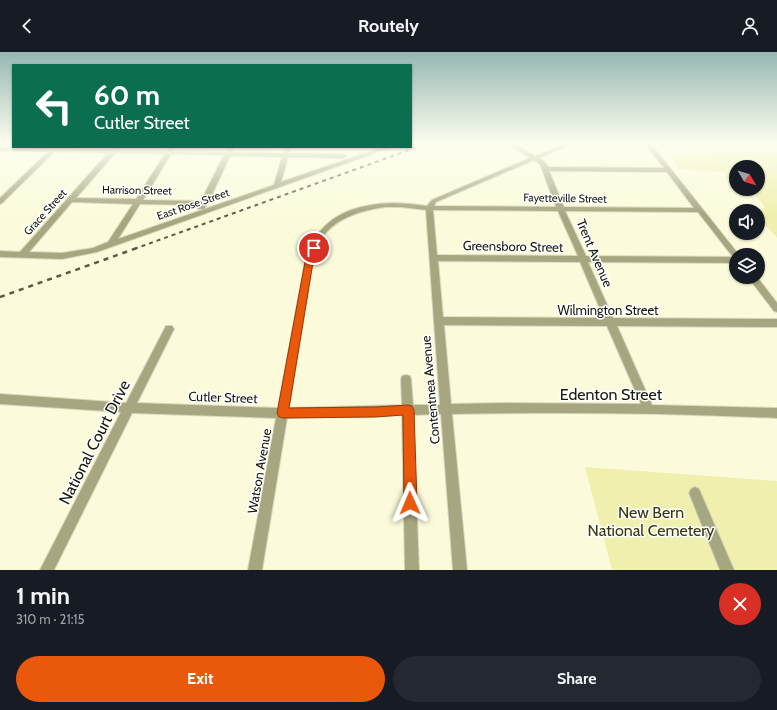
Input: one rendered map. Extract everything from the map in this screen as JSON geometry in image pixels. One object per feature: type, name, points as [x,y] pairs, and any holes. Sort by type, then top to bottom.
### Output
[{"type":"street","points":[[0,202],[34,168]]},
{"type":"street","name":"Grace Street","points":[[22,255],[98,168]]},
{"type":"street","points":[[111,244],[159,168]]},
{"type":"street","points":[[199,213],[220,168]]},
{"type":"street","points":[[277,186],[281,168]]},
{"type":"street","name":"East Rose Street","points":[[0,254],[70,255],[85,252],[277,186],[321,168]]},
{"type":"street","points":[[429,208],[434,201],[510,168]]},
{"type":"street","points":[[546,169],[668,170],[730,248]]},
{"type":"street","name":"Trent Avenue","points":[[546,169],[649,410]]},
{"type":"street","name":"Harrison Street","points":[[70,200],[204,202]]},
{"type":"street","name":"Watson Avenue","points":[[255,570],[309,262],[321,234],[333,224],[360,209],[413,205],[429,208]]},
{"type":"street","name":"Fayetteville Street","points":[[429,208],[700,210]]},
{"type":"street","name":"Contentnea Avenue","points":[[429,208],[460,570]]},
{"type":"street","name":"Greensboro Street","points":[[434,258],[729,260]]},
{"type":"street","points":[[757,284],[777,309]]},
{"type":"street","name":"Wilmington Street","points":[[439,321],[777,323]]},
{"type":"street","name":"National Court Drive","points":[[47,570],[169,328]]},
{"type":"street","points":[[406,379],[412,570]]},
{"type":"street","name":"Cutler Street","points":[[0,399],[129,408],[283,413],[376,412],[408,410],[446,411]]},
{"type":"street","name":"Edenton Street","points":[[446,411],[502,408],[777,413]]},
{"type":"street","points":[[695,493],[727,570]]},
{"type":"green space","points":[[678,168],[729,168],[729,184],[724,172]]},
{"type":"green space","points":[[765,168],[777,168],[777,238],[765,224],[765,204],[763,204],[756,196],[765,196]]},
{"type":"green space","name":"New Bern National Cemetery","points":[[585,467],[777,481],[777,570],[612,570]]},
{"type":"railway","points":[[134,249],[359,168]]},
{"type":"railway","points":[[0,297],[137,248]]},
{"type":"route","points":[[314,248],[309,262],[283,413],[376,412],[408,410],[410,503]]}]
